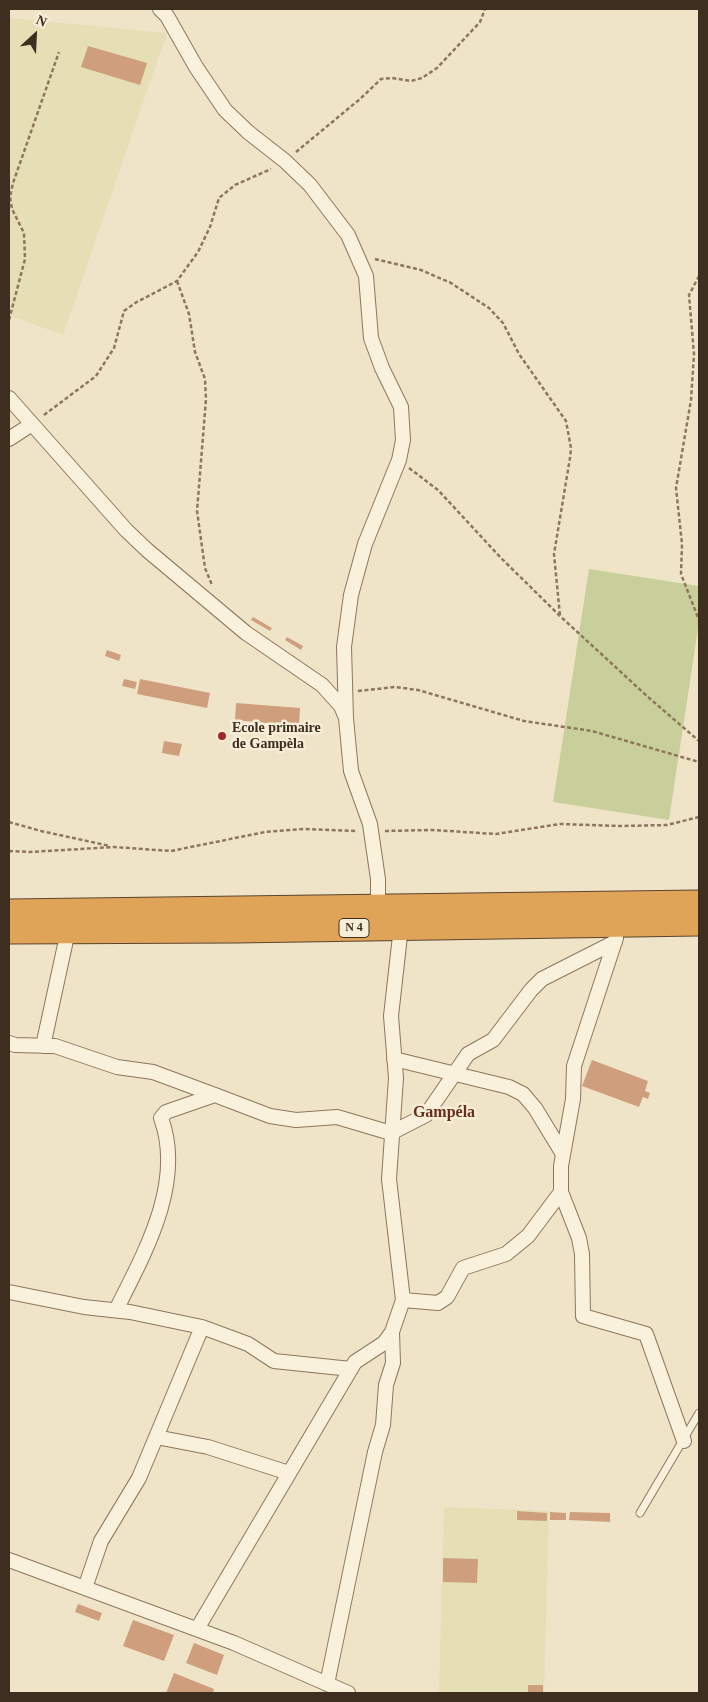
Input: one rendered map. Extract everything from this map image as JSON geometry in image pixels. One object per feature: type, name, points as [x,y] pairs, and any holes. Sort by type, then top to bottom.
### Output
[{"type":"highway","name":"N 4","points":[[9,912],[699,903]]},
{"type":"highway","name":"N 4","points":[[9,931],[401,927],[617,933],[699,923]]},
{"type":"street","points":[[160,9],[167,16],[196,67],[225,110],[248,132],[286,161],[317,193],[348,235],[366,276],[371,338],[382,368],[401,407],[403,440],[399,460],[364,544],[351,595],[344,647],[346,718],[351,772],[370,824],[378,879],[378,907]]},
{"type":"street","points":[[9,398],[126,530],[246,633],[322,685],[341,706],[346,718]]},
{"type":"street","points":[[9,439],[32,424]]},
{"type":"street","points":[[197,1629],[355,1362],[384,1342],[392,1332],[403,1300],[389,1179],[396,1078],[392,1016],[401,927]]},
{"type":"street","points":[[43,1046],[68,931]]},
{"type":"street","points":[[11,1048],[55,1046],[117,1067],[153,1072],[270,1116],[296,1120],[337,1116],[391,1134],[426,1115],[468,1054],[493,1040],[531,990],[542,979],[617,933]]},
{"type":"street","points":[[617,933],[574,1066],[573,1099],[561,1166],[561,1192],[579,1238],[582,1254],[583,1316],[646,1334],[684,1441]]},
{"type":"street","points":[[394,1059],[509,1087],[523,1094],[536,1108],[563,1154]]},
{"type":"street","points":[[116,1310],[152,1238],[166,1187],[170,1154],[161,1118],[166,1112],[215,1095]]},
{"type":"street","points":[[403,1300],[438,1303],[447,1298],[463,1268],[506,1254],[528,1236],[561,1192]]},
{"type":"street","points":[[9,1292],[202,1327],[248,1344],[274,1362],[351,1369]]},
{"type":"street","points":[[85,1588],[101,1541],[139,1478],[202,1327]]},
{"type":"street","points":[[327,1684],[375,1452],[383,1425],[386,1385],[393,1363],[392,1332]]},
{"type":"street","points":[[156,1437],[208,1447],[289,1473]]},
{"type":"street","points":[[9,1560],[234,1643],[348,1693]]},
{"type":"lane","points":[[640,1514],[699,1413]]},
{"type":"path","points":[[32,424],[96,376],[114,348],[124,311],[135,303],[177,281],[198,252],[210,227],[219,198],[235,185],[286,161],[381,79],[392,78],[411,81],[422,78],[437,68],[480,22],[485,9]]},
{"type":"path","points":[[9,320],[25,259],[24,233],[12,209],[10,197],[13,183],[58,52]]},
{"type":"path","points":[[358,256],[421,270],[452,283],[489,308],[503,323],[519,354],[566,421],[571,448],[554,554],[560,616]]},
{"type":"path","points":[[699,276],[689,296],[694,354],[690,400],[676,488],[682,544],[681,574],[699,620]]},
{"type":"path","points":[[177,281],[188,314],[195,352],[205,379],[206,399],[197,511],[205,568],[223,614]]},
{"type":"path","points":[[399,460],[438,490],[501,558],[560,616],[699,741]]},
{"type":"path","points":[[345,692],[395,687],[418,690],[524,721],[592,731],[699,762]]},
{"type":"path","points":[[9,822],[40,831],[114,846],[171,851],[265,832],[304,829],[432,830],[496,834],[560,824],[667,826],[699,817]]},
{"type":"path","points":[[9,851],[30,852],[114,846]]},
{"type":"shaded area","points":[[9,18],[167,33],[63,335],[9,315]]},
{"type":"shaded area","points":[[444,1507],[549,1511],[544,1693],[439,1693]]},
{"type":"green space","points":[[589,569],[699,586],[699,622],[669,820],[553,802]]},
{"type":"building","points":[[88,46],[147,63],[140,85],[81,67]]},
{"type":"building","points":[[253,617],[272,628],[270,631],[251,620]]},
{"type":"building","points":[[287,637],[303,646],[301,650],[285,640]]},
{"type":"building","points":[[107,650],[121,655],[119,661],[105,656]]},
{"type":"building","points":[[124,679],[137,682],[135,689],[122,686]]},
{"type":"building","points":[[140,679],[210,693],[207,708],[137,694]]},
{"type":"building","points":[[236,703],[300,708],[299,726],[235,720]]},
{"type":"building","points":[[164,741],[182,744],[179,756],[162,753]]},
{"type":"building","points":[[592,1060],[648,1081],[645,1091],[650,1093],[648,1099],[643,1097],[639,1107],[582,1086]]},
{"type":"building","points":[[517,1511],[547,1513],[547,1521],[517,1520]]},
{"type":"building","points":[[550,1512],[566,1513],[566,1520],[550,1520]]},
{"type":"building","points":[[570,1512],[610,1513],[610,1522],[569,1520]]},
{"type":"building","points":[[443,1558],[478,1559],[477,1583],[443,1582]]},
{"type":"building","points":[[78,1604],[102,1613],[99,1621],[75,1612]]},
{"type":"building","points":[[133,1620],[174,1635],[164,1661],[123,1646]]},
{"type":"building","points":[[194,1643],[224,1655],[217,1675],[186,1663]]},
{"type":"building","points":[[174,1673],[214,1689],[213,1693],[166,1693]]},
{"type":"building","points":[[528,1685],[543,1685],[543,1693],[528,1693]]},
{"type":"place","name":"Ecole primaire de Gampèla","points":[[222,736]]},
{"type":"district","name":"Gampéla","points":[[444,1113]]}]
